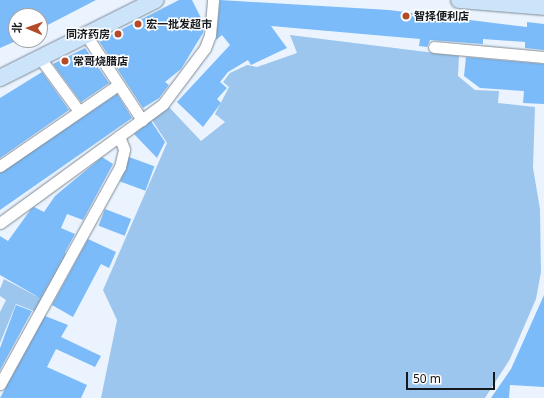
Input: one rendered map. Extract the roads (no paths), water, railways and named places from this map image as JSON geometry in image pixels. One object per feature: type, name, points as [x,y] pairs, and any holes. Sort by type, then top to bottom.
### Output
[{"type":"main road","points":[[0,68],[131,0]]},
{"type":"main road","points":[[0,78],[156,0]]},
{"type":"main road","points":[[459,0],[544,7]]},
{"type":"street","points":[[0,223],[163,104],[205,48],[210,35],[213,0]]},
{"type":"street","points":[[86,35],[142,120]]},
{"type":"street","points":[[434,47],[544,57]]},
{"type":"street","points":[[40,58],[79,111]]},
{"type":"street","points":[[0,166],[118,85]]},
{"type":"street","points":[[0,384],[120,167],[124,149],[118,136]]},
{"type":"place","name":"智择便利店","points":[[406,16]]},
{"type":"place","name":"宏一批发超市","points":[[138,24]]},
{"type":"place","name":"同济药房","points":[[118,34]]},
{"type":"place","name":"常哥烧腊店","points":[[65,61]]}]
